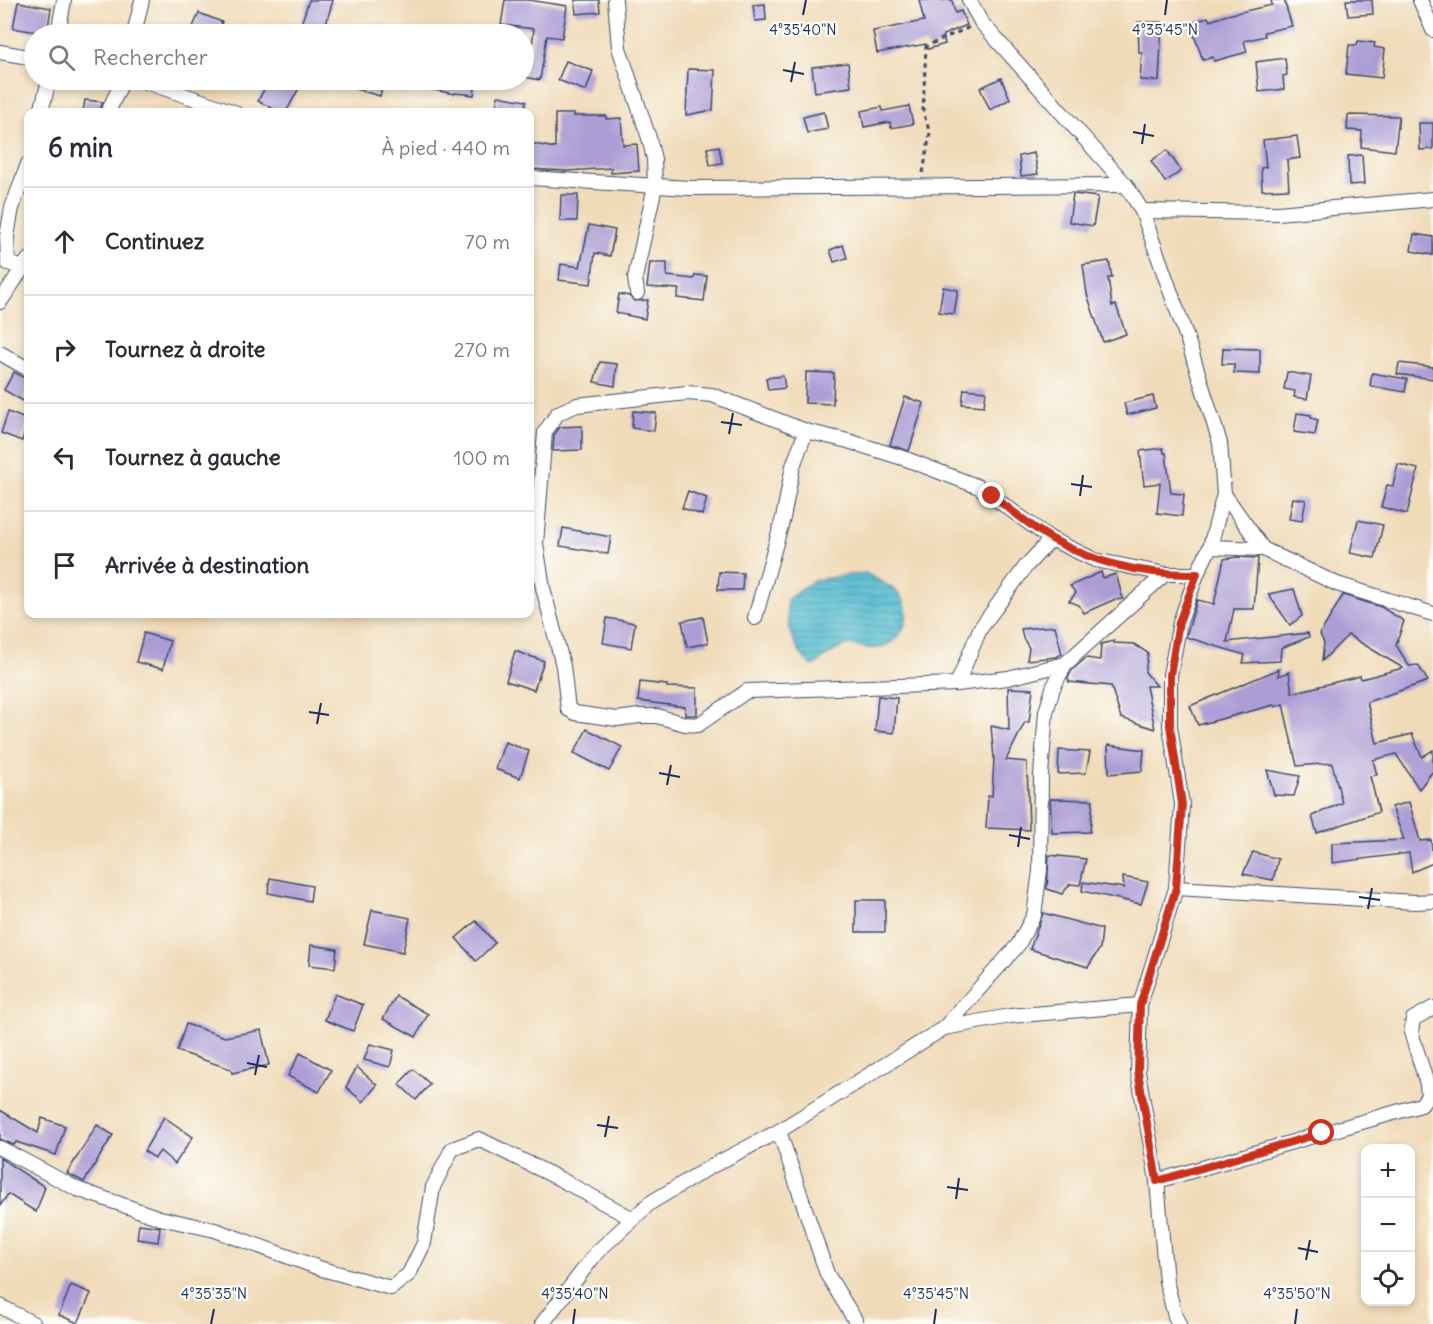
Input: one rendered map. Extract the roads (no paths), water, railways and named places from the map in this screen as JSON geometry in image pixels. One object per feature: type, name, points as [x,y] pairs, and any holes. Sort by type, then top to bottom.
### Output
[{"type":"street","points":[[60,24],[64,0]]},
{"type":"street","points":[[136,24],[142,0]]},
{"type":"street","points":[[615,0],[620,48],[650,138],[654,159],[655,186],[634,278],[638,293]]},
{"type":"street","points":[[969,0],[981,22],[1126,184],[1142,211],[1187,338],[1220,443],[1224,494],[1210,547],[1179,622],[1170,675],[1170,726],[1182,804],[1176,888],[1140,1005],[1138,1072],[1157,1181],[1166,1281],[1179,1324]]},
{"type":"street","points":[[1420,0],[1433,30]]},
{"type":"street","points":[[0,52],[24,56]]},
{"type":"street","points":[[42,108],[46,90]]},
{"type":"street","points":[[110,108],[118,90]]},
{"type":"street","points":[[170,90],[222,108]]},
{"type":"street","points":[[24,175],[7,236],[8,263],[24,264]]},
{"type":"street","points":[[534,178],[689,188],[1126,184]]},
{"type":"street","points":[[1142,211],[1278,213],[1433,199]]},
{"type":"street","points":[[0,302],[24,267]]},
{"type":"street","points":[[0,353],[24,367]]},
{"type":"street","points":[[1065,664],[1008,678],[957,684],[747,691],[698,725],[657,716],[618,719],[575,713],[568,709],[563,666],[543,588],[536,544],[545,432],[558,412],[577,405],[687,393],[712,395],[806,431],[906,459],[979,487],[1051,539],[1095,560],[1165,574],[1197,574]]},
{"type":"street","points":[[754,618],[783,518],[793,466],[806,431]]},
{"type":"street","points":[[1224,494],[1263,549]]},
{"type":"street","points":[[957,684],[980,629],[1026,566],[1051,539]]},
{"type":"street","points":[[1210,547],[1263,549],[1337,584],[1433,614]]},
{"type":"street","points":[[542,1324],[597,1252],[651,1203],[700,1173],[778,1131],[944,1028],[1018,945],[1034,915],[1041,871],[1041,775],[1046,712],[1053,688],[1065,664],[1165,574]]},
{"type":"street","points":[[1176,888],[1391,901],[1433,901]]},
{"type":"street","points":[[944,1028],[1010,1016],[1140,1005]]},
{"type":"street","points":[[1157,1181],[1422,1105],[1428,1096],[1427,1084],[1411,1032],[1413,1019],[1433,1008]]},
{"type":"street","points":[[778,1131],[827,1274],[855,1320],[855,1324]]},
{"type":"street","points":[[0,1148],[77,1189],[160,1218],[215,1230],[322,1269],[391,1288],[409,1274],[424,1243],[433,1188],[452,1149],[479,1139],[560,1179],[633,1219]]},
{"type":"street","points":[[0,1306],[34,1324]]},
{"type":"water","points":[[865,573],[890,586],[903,600],[906,617],[900,634],[886,645],[877,648],[852,645],[841,647],[813,666],[806,660],[792,637],[787,600],[814,580]]}]
